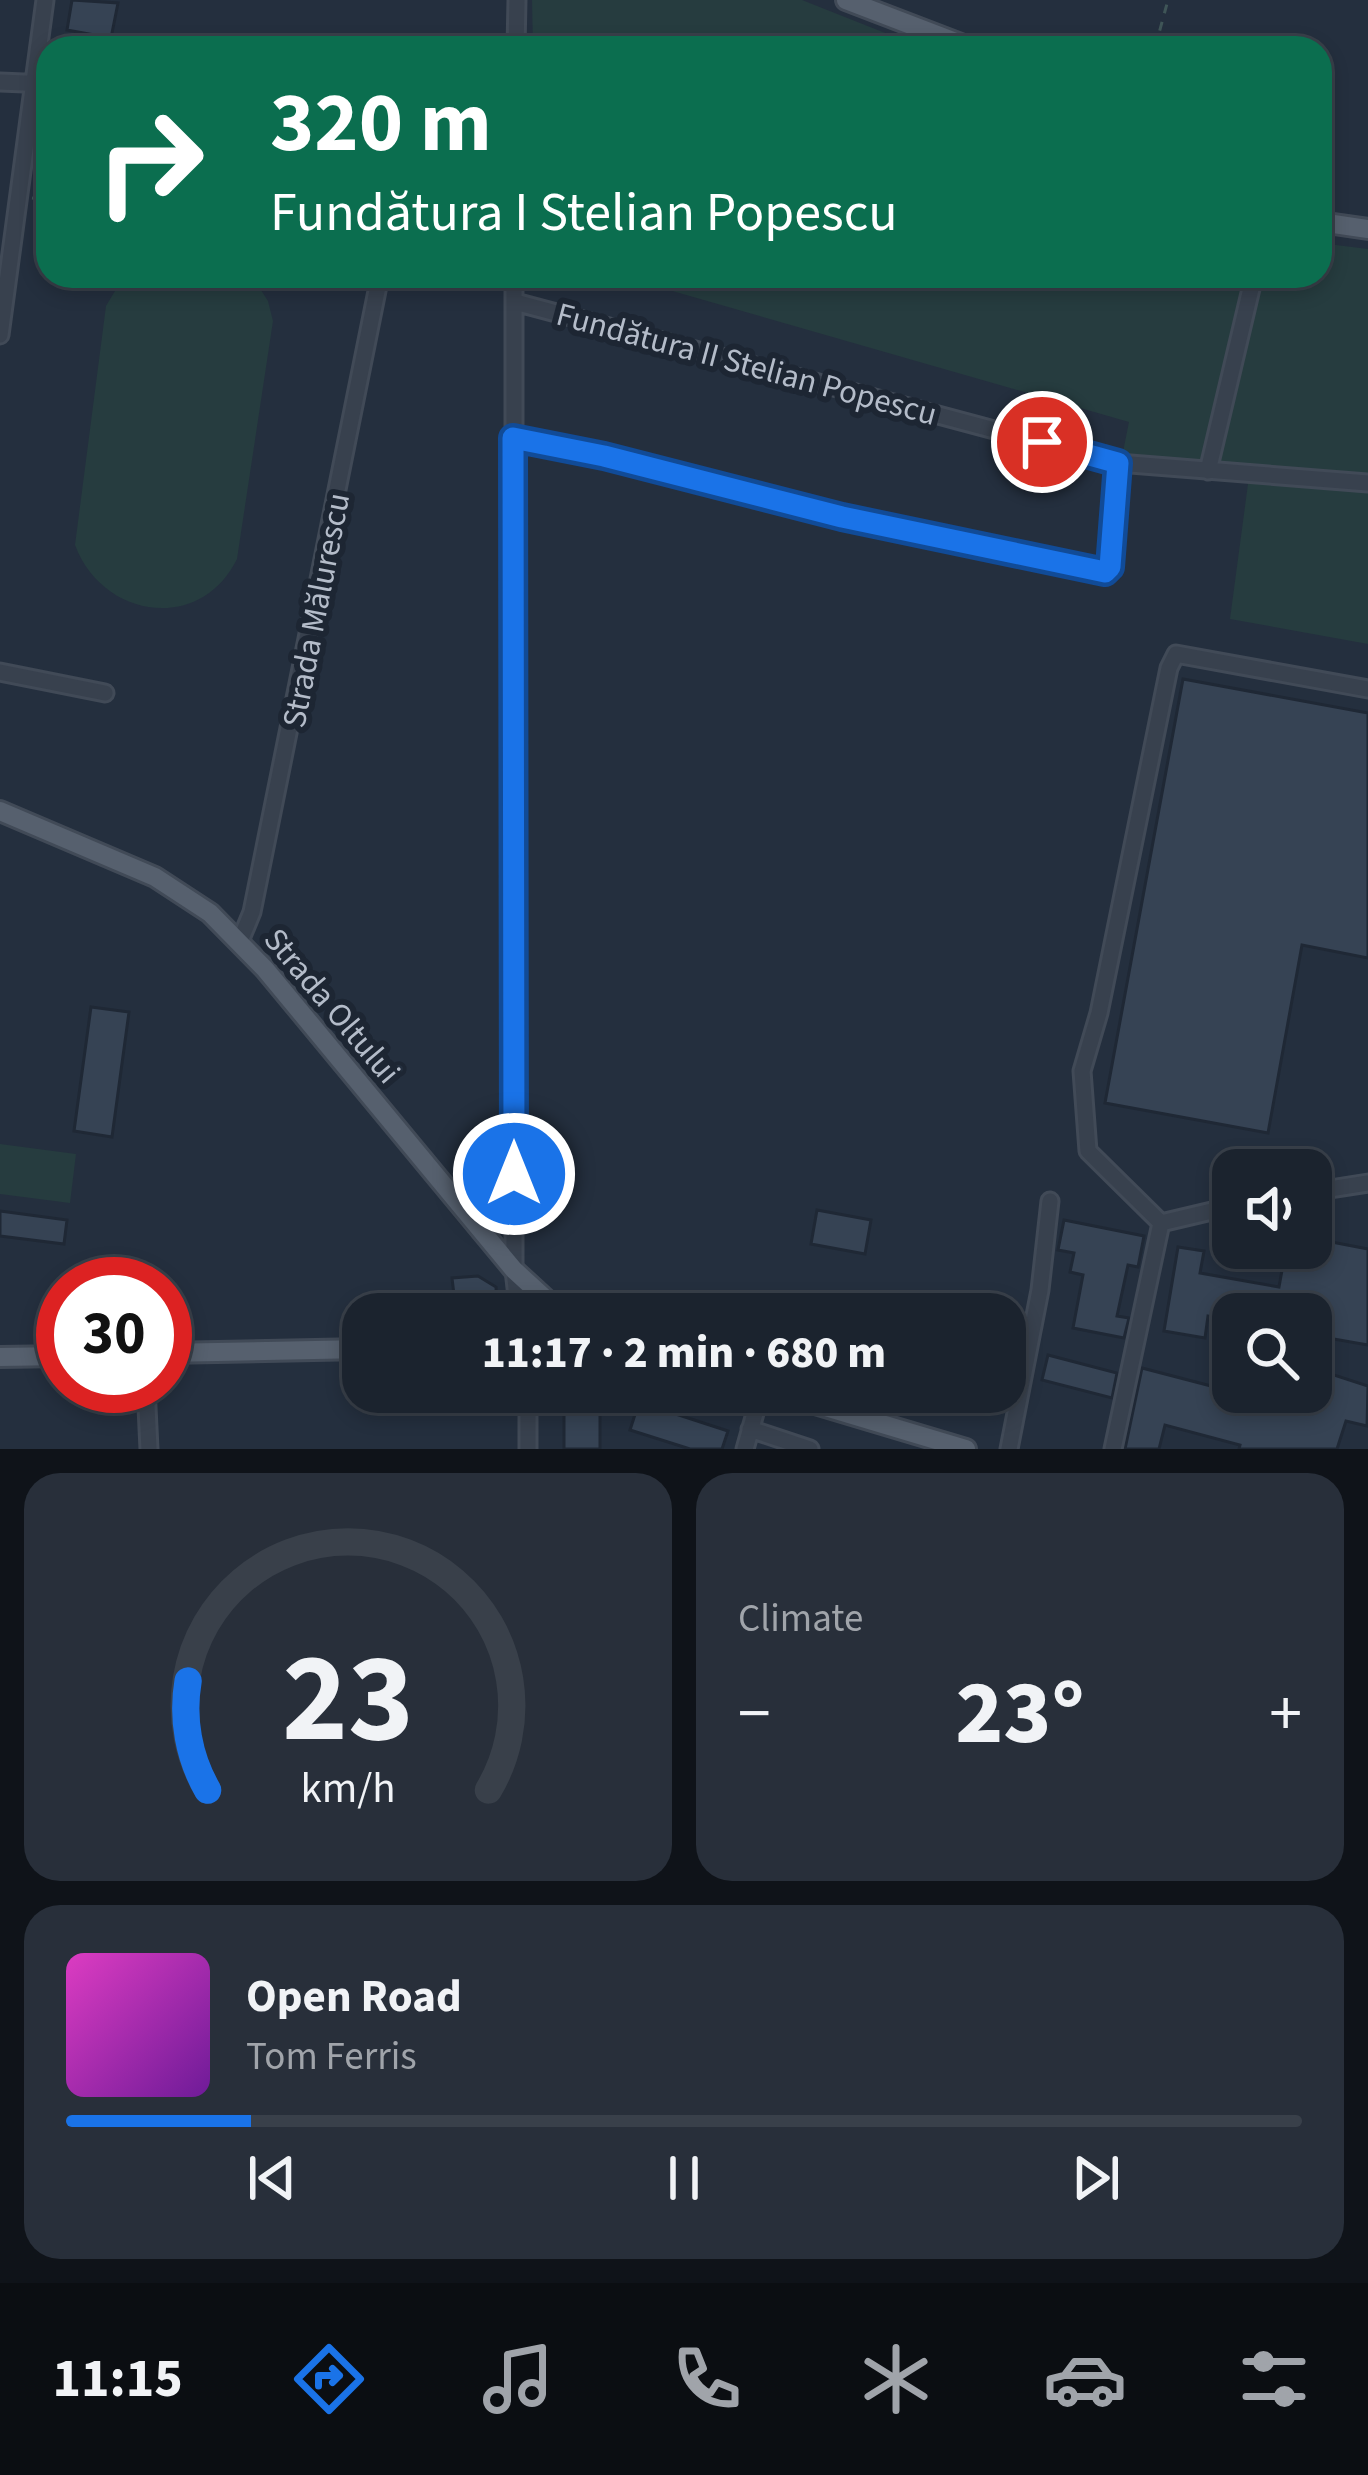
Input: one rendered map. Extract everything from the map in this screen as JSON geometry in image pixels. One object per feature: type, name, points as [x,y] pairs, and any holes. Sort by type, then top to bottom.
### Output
[{"type":"main road","points":[[846,0],[940,36]]},
{"type":"main road","points":[[1332,224],[1368,229]]},
{"type":"main road","name":"Strada Oltului","points":[[0,811],[155,877],[187,895],[240,940],[514,1270],[539,1293]]},
{"type":"main road","points":[[192,1352],[342,1349]]},
{"type":"main road","points":[[0,1358],[36,1357]]},
{"type":"main road","points":[[845,1413],[966,1449]]},
{"type":"street","points":[[43,36],[45,0]]},
{"type":"street","points":[[516,36],[517,0]]},
{"type":"street","points":[[0,82],[36,84]]},
{"type":"street","points":[[0,335],[7,227],[36,105]]},
{"type":"street","name":"Strada Mălurescu","points":[[240,940],[252,912],[378,288]]},
{"type":"street","points":[[514,288],[517,1293]]},
{"type":"street","points":[[1208,471],[1251,288]]},
{"type":"street","name":"Fundătura II Stelian Popescu","points":[[515,302],[1118,463],[1368,483]]},
{"type":"street","points":[[513,438],[604,456],[842,517],[1105,572],[1110,567],[1118,463]]},
{"type":"street","points":[[1161,1223],[1088,1151],[1082,1071],[1099,1013],[1169,668],[1176,654],[1368,689]]},
{"type":"street","points":[[0,672],[105,693]]},
{"type":"street","points":[[1332,1189],[1368,1183]]},
{"type":"street","points":[[1009,1449],[1040,1290],[1050,1201]]},
{"type":"street","points":[[1161,1223],[1212,1211]]},
{"type":"street","points":[[1114,1449],[1161,1223]]},
{"type":"street","points":[[147,1413],[148,1449]]},
{"type":"street","points":[[528,1413],[528,1449]]},
{"type":"street","points":[[745,1449],[755,1413]]},
{"type":"street","points":[[750,1430],[810,1449]]},
{"type":"path","points":[[1158,36],[1168,0]]},
{"type":"green space","points":[[532,0],[802,0],[893,36],[533,36]]},
{"type":"green space","points":[[1332,244],[1368,249],[1368,644],[1230,619],[1250,469],[1122,457],[1129,422],[662,288],[1332,288]]},
{"type":"green space","points":[[117,288],[260,288],[273,321],[237,559],[221,583],[200,599],[177,607],[152,608],[106,589],[88,570],[75,545],[106,306]]},
{"type":"green space","points":[[0,1144],[76,1154],[70,1203],[0,1194]]},
{"type":"building","points":[[72,0],[118,3],[111,36],[67,30]]},
{"type":"building","points":[[1183,679],[1368,713],[1368,958],[1302,945],[1268,1133],[1105,1103]]},
{"type":"building","points":[[91,1007],[129,1012],[112,1137],[74,1131]]},
{"type":"building","points":[[817,1210],[871,1220],[865,1254],[811,1244]]},
{"type":"building","points":[[0,1211],[67,1220],[64,1244],[0,1236]]},
{"type":"building","points":[[1064,1220],[1144,1236],[1138,1267],[1128,1265],[1117,1316],[1129,1318],[1124,1338],[1073,1328],[1083,1275],[1070,1272],[1074,1253],[1058,1250]]},
{"type":"building","points":[[1332,1242],[1368,1249],[1368,1345],[1332,1339],[1332,1293],[1212,1293],[1212,1317],[1208,1316],[1205,1338],[1164,1331],[1178,1247],[1204,1251],[1200,1273],[1279,1287],[1282,1269],[1332,1269]]},
{"type":"building","points":[[478,1276],[496,1287],[496,1293],[454,1293],[452,1278]]},
{"type":"building","points":[[1048,1355],[1117,1373],[1112,1398],[1042,1380]]},
{"type":"building","points":[[1142,1368],[1212,1386],[1212,1413],[1332,1413],[1332,1374],[1368,1386],[1367,1426],[1346,1421],[1337,1449],[1239,1449],[1240,1445],[1165,1425],[1159,1449],[1125,1449]]},
{"type":"building","points":[[564,1413],[600,1413],[600,1449],[564,1449]]},
{"type":"building","points":[[635,1413],[673,1413],[728,1431],[722,1449],[690,1449],[630,1430]]},
{"type":"route","points":[[514,1174],[513,438],[604,456],[842,517],[1105,572],[1110,567],[1118,463],[1042,442]]}]
